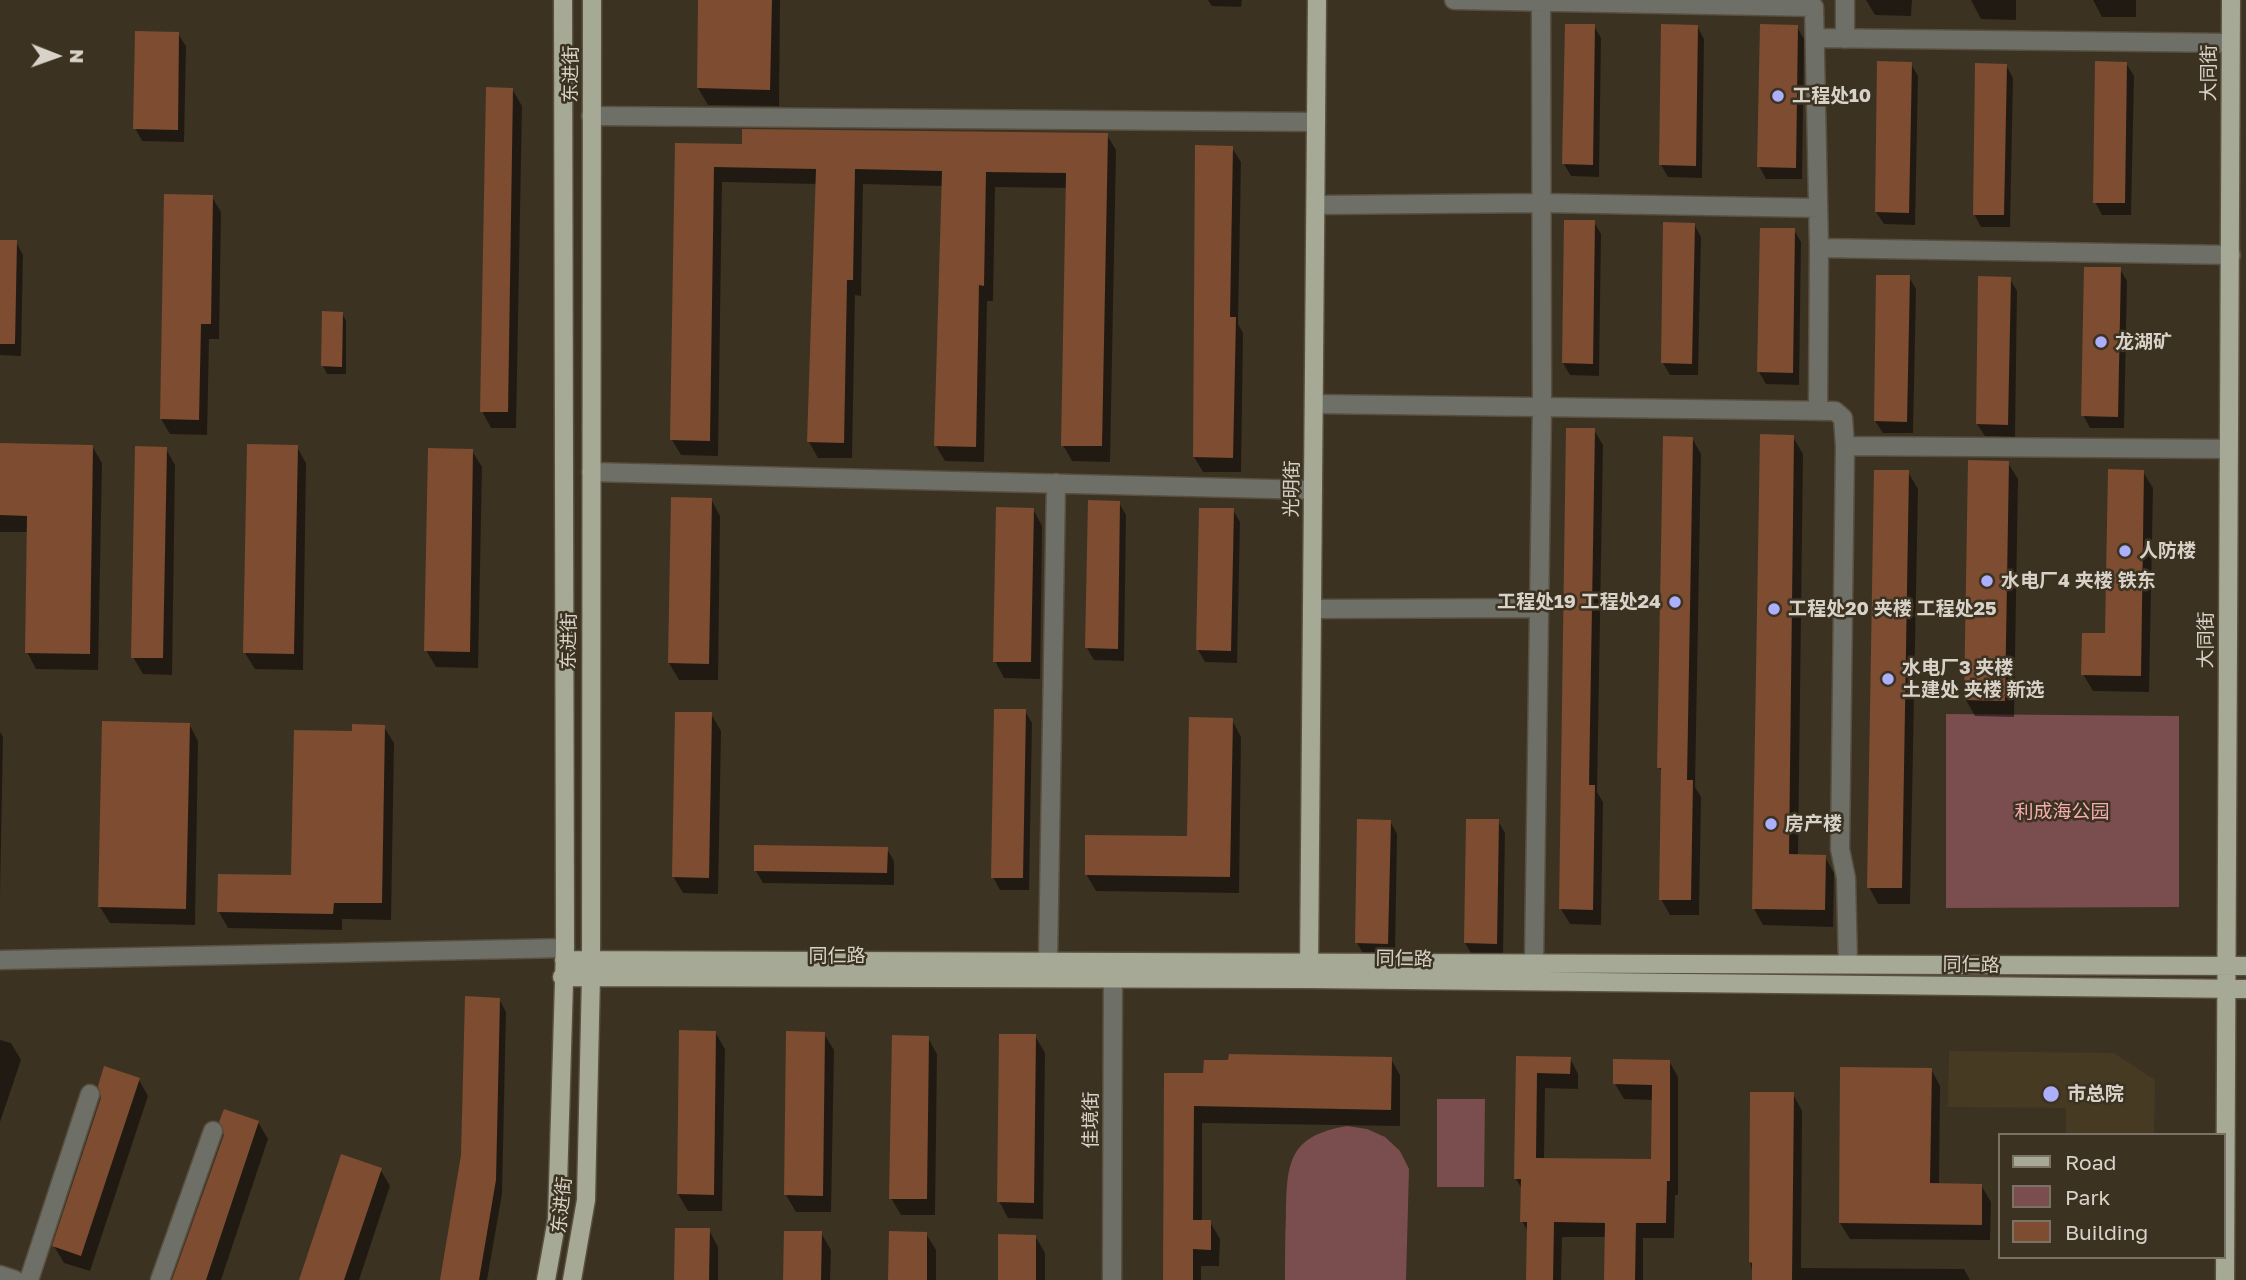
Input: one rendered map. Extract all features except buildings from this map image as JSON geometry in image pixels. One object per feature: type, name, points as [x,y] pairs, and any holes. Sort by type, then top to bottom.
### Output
[{"type":"main road","name":"东进街","points":[[546,1280],[557,1219],[564,962],[563,0]]},
{"type":"main road","name":"东进街","points":[[572,1280],[586,1200],[590,967],[592,0]]},
{"type":"main road","name":"光明街","points":[[1309,970],[1317,0]]},
{"type":"main road","name":"大同街","points":[[2225,1280],[2231,0]]},
{"type":"main road","name":"同仁路","points":[[590,967],[1048,961],[1113,970]]},
{"type":"main road","name":"同仁路","points":[[564,962],[590,967],[1309,970],[2246,989]]},
{"type":"main road","name":"同仁路","points":[[1309,970],[1534,962],[2246,966]]},
{"type":"street","points":[[1454,0],[1814,7],[1819,248],[1818,411]]},
{"type":"street","points":[[1534,962],[1542,406],[1541,0]]},
{"type":"street","points":[[1845,0],[1845,39]]},
{"type":"street","points":[[1815,38],[2230,43]]},
{"type":"street","points":[[592,116],[1316,122]]},
{"type":"street","points":[[1315,205],[1542,204],[1818,208]]},
{"type":"street","points":[[1819,248],[2231,255]]},
{"type":"street","points":[[1314,404],[1835,411],[1843,418],[1846,446],[1840,849],[1846,878],[1848,964]]},
{"type":"street","points":[[1846,446],[2227,449]]},
{"type":"street","points":[[591,472],[1313,490]]},
{"type":"street","points":[[1048,961],[1056,483]]},
{"type":"street","points":[[1312,610],[1538,608]]},
{"type":"street","points":[[0,960],[564,962]]},
{"type":"street","name":"佳境街","points":[[1112,1280],[1113,970]]},
{"type":"street","points":[[29,1280],[90,1094]]},
{"type":"street","points":[[160,1280],[213,1131]]},
{"type":"street","points":[[0,1275],[15,1280]]},
{"type":"shaded area","name":"市总院","points":[[1949,1051],[2114,1053],[2155,1080],[2154,1133],[2066,1133],[2066,1108],[1948,1107]]},
{"type":"green space","name":"利成海公园","points":[[1946,714],[2179,716],[2179,907],[1946,908]]},
{"type":"green space","points":[[1437,1099],[1485,1099],[1484,1187],[1437,1187]]},
{"type":"green space","points":[[1347,1126],[1367,1129],[1385,1137],[1400,1151],[1409,1169],[1406,1280],[1285,1280],[1285,1231],[1290,1167],[1302,1145],[1313,1137]]},
{"type":"place","name":"工程处10","points":[[1778,96]]},
{"type":"place","name":"龙湖矿","points":[[2101,342]]},
{"type":"place","name":"人防楼","points":[[2125,551]]},
{"type":"place","name":"水电厂4 夹楼 铁东","points":[[1987,581]]},
{"type":"place","name":"工程处19 工程处24","points":[[1675,602]]},
{"type":"place","name":"工程处20 夹楼 工程处25","points":[[1774,609]]},
{"type":"place","name":"水电厂3 夹楼 土建处 夹楼 新选","points":[[1888,679]]},
{"type":"place","name":"房产楼","points":[[1771,824]]},
{"type":"place","name":"市总院","points":[[2051,1094]]}]
